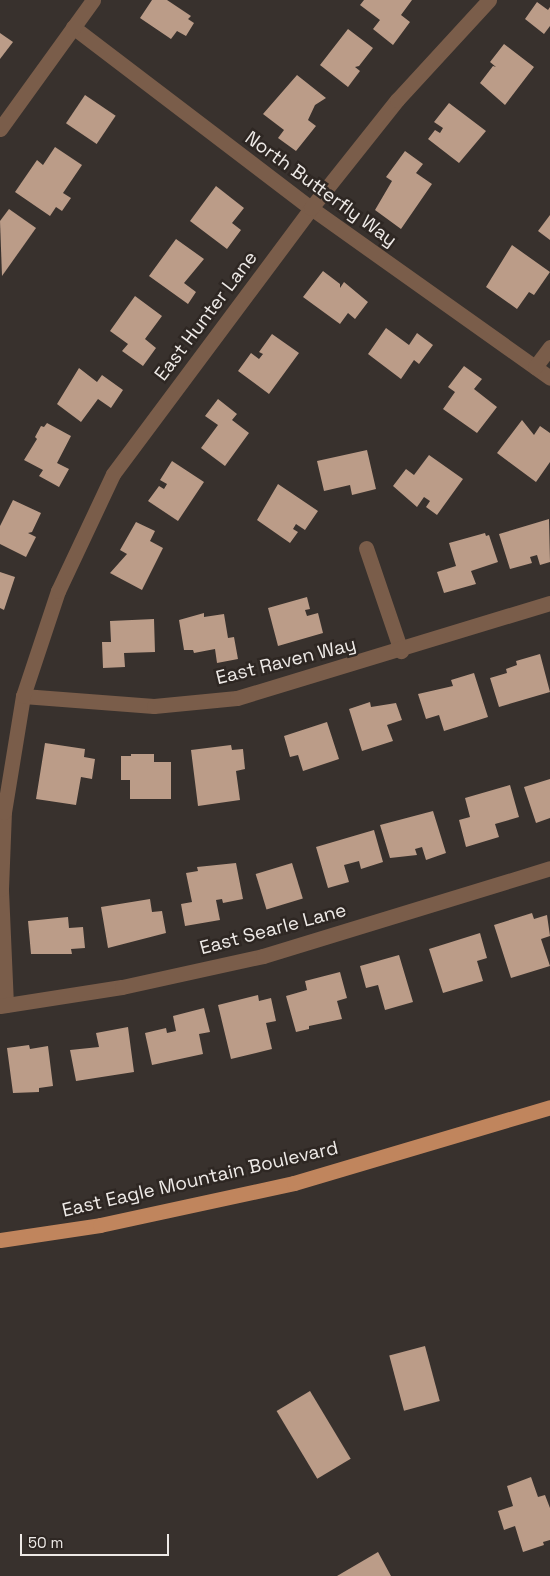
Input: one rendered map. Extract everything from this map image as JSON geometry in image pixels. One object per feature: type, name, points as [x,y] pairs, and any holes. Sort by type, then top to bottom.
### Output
[{"type":"main road","name":"East Eagle Mountain Boulevard","points":[[0,1240],[100,1225],[294,1183],[550,1107]]},
{"type":"street","points":[[0,130],[93,0]]},
{"type":"street","name":"East Hunter Lane","points":[[3,1006],[0,889],[4,812],[23,696],[58,591],[113,474],[311,208],[397,100],[488,0]]},
{"type":"street","name":"North Butterfly Way","points":[[73,27],[311,208],[550,378]]},
{"type":"street","points":[[535,367],[550,347]]},
{"type":"street","points":[[366,548],[401,651]]},
{"type":"street","name":"East Raven Way","points":[[23,696],[154,706],[237,698],[401,651],[550,603]]},
{"type":"street","name":"East Searle Lane","points":[[3,1006],[122,987],[263,956],[550,868]]},
{"type":"building","points":[[152,0],[167,0],[191,16],[188,19],[194,23],[186,36],[177,31],[171,39],[140,18]]},
{"type":"building","points":[[364,0],[412,0],[401,15],[410,22],[393,45],[373,29],[380,20],[360,5]]},
{"type":"building","points":[[537,2],[548,10],[550,7],[550,26],[544,34],[525,19]]},
{"type":"building","points":[[348,29],[373,48],[359,66],[355,67],[360,71],[348,87],[320,65]]},
{"type":"building","points":[[0,33],[13,42],[0,59]]},
{"type":"building","points":[[504,44],[534,67],[505,105],[480,83],[493,66],[496,67],[490,62]]},
{"type":"building","points":[[297,75],[326,98],[315,105],[308,120],[316,126],[296,151],[278,138],[284,130],[263,114]]},
{"type":"building","points":[[85,95],[116,116],[97,144],[66,123]]},
{"type":"building","points":[[449,103],[486,131],[459,163],[428,139],[435,130],[440,133],[443,128],[434,122]]},
{"type":"building","points":[[55,147],[82,165],[63,193],[71,198],[62,211],[56,207],[50,216],[15,192],[37,160],[43,165]]},
{"type":"building","points":[[405,151],[423,164],[416,173],[432,184],[401,229],[375,210],[392,181],[386,177]]},
{"type":"building","points":[[216,186],[244,208],[232,223],[241,230],[227,249],[190,221]]},
{"type":"building","points":[[9,209],[36,228],[2,276],[0,221]]},
{"type":"building","points":[[550,215],[550,240],[538,231]]},
{"type":"building","points":[[176,239],[204,259],[184,283],[196,292],[188,304],[149,276]]},
{"type":"building","points":[[512,245],[550,272],[534,295],[529,292],[517,309],[486,287]]},
{"type":"building","points":[[323,271],[340,284],[340,288],[344,282],[368,302],[355,319],[348,313],[340,324],[303,297]]},
{"type":"building","points":[[135,296],[162,316],[145,339],[156,348],[143,366],[122,351],[128,344],[110,331]]},
{"type":"building","points":[[386,328],[409,345],[417,333],[433,345],[419,364],[414,360],[401,379],[368,354]]},
{"type":"building","points":[[272,334],[299,353],[269,394],[238,371],[251,353],[259,359],[263,354],[259,352]]},
{"type":"building","points":[[464,366],[482,379],[474,389],[497,407],[477,433],[443,409],[455,392],[448,387]]},
{"type":"building","points":[[79,368],[97,382],[102,375],[123,390],[111,408],[98,399],[81,422],[57,404]]},
{"type":"building","points":[[218,399],[237,414],[232,420],[249,433],[225,466],[201,448],[218,425],[205,416]]},
{"type":"building","points":[[522,420],[534,435],[540,426],[550,433],[550,462],[536,482],[497,453]]},
{"type":"building","points":[[47,423],[71,436],[57,463],[69,469],[59,487],[39,476],[43,470],[24,460],[37,439],[35,437],[41,426],[44,427]]},
{"type":"building","points":[[367,450],[376,489],[352,495],[350,485],[324,491],[317,461]]},
{"type":"building","points":[[429,455],[463,479],[437,515],[426,507],[430,501],[424,497],[417,507],[393,486],[406,469],[414,475]]},
{"type":"building","points":[[172,461],[204,482],[178,521],[148,501],[159,486],[164,489],[167,484],[160,480]]},
{"type":"building","points":[[278,484],[318,511],[305,530],[296,524],[293,529],[298,532],[290,543],[257,520]]},
{"type":"building","points":[[13,500],[41,513],[32,532],[28,533],[36,537],[26,557],[0,544],[0,526]]},
{"type":"building","points":[[549,519],[550,562],[540,565],[537,555],[530,557],[532,563],[510,569],[499,534]]},
{"type":"building","points":[[136,522],[155,531],[150,541],[163,548],[142,590],[110,573],[127,554],[120,550]]},
{"type":"building","points":[[485,533],[486,536],[489,535],[498,562],[471,571],[476,584],[444,593],[437,572],[456,566],[449,543]]},
{"type":"building","points":[[0,572],[15,577],[4,610],[0,608]]},
{"type":"building","points":[[307,597],[310,609],[305,610],[307,616],[318,613],[323,633],[278,646],[268,608]]},
{"type":"building","points":[[204,613],[204,617],[224,614],[228,638],[234,637],[238,659],[217,663],[215,649],[194,653],[193,650],[184,650],[179,620]]},
{"type":"building","points":[[154,619],[155,652],[124,653],[125,667],[103,668],[102,642],[111,642],[110,621]]},
{"type":"building","points":[[540,654],[550,692],[499,707],[490,678],[507,673],[506,669],[517,665],[516,661]]},
{"type":"building","points":[[474,673],[488,717],[444,731],[439,715],[426,719],[418,694],[453,686],[451,680]]},
{"type":"building","points":[[370,702],[371,707],[396,703],[402,720],[387,725],[393,741],[362,751],[349,709]]},
{"type":"building","points":[[327,722],[339,759],[303,771],[298,755],[290,757],[284,736]]},
{"type":"building","points":[[45,743],[85,749],[84,757],[95,759],[92,779],[81,777],[76,805],[36,799]]},
{"type":"building","points":[[231,745],[232,750],[243,749],[245,769],[236,771],[240,800],[198,806],[191,750]]},
{"type":"building","points":[[131,754],[154,754],[154,762],[171,762],[171,799],[130,799],[130,780],[121,780],[121,756],[131,756]]},
{"type":"building","points":[[550,779],[550,818],[536,823],[524,787]]},
{"type":"building","points":[[510,785],[519,817],[495,824],[499,837],[466,847],[459,820],[470,817],[465,798]]},
{"type":"building","points":[[433,811],[446,853],[426,860],[422,847],[415,849],[417,855],[390,858],[380,825]]},
{"type":"building","points":[[374,830],[383,862],[361,869],[359,861],[344,865],[349,882],[328,888],[316,847]]},
{"type":"building","points":[[236,863],[243,899],[223,903],[222,899],[216,900],[220,920],[185,926],[181,904],[192,902],[186,873],[198,871],[197,867]]},
{"type":"building","points":[[292,863],[303,898],[266,909],[256,874]]},
{"type":"building","points":[[150,899],[152,912],[162,911],[166,933],[108,948],[101,907]]},
{"type":"building","points":[[532,913],[534,919],[547,915],[550,936],[541,939],[550,966],[511,978],[494,925]]},
{"type":"building","points":[[68,917],[69,928],[83,927],[85,948],[71,949],[72,954],[31,954],[28,921]]},
{"type":"building","points":[[480,933],[487,958],[477,961],[483,981],[443,993],[429,949]]},
{"type":"building","points":[[399,955],[413,1002],[385,1010],[378,985],[366,988],[360,966]]},
{"type":"building","points":[[340,972],[347,998],[337,1001],[342,1019],[309,1026],[309,1029],[296,1032],[286,996],[307,990],[305,981]]},
{"type":"building","points":[[258,995],[259,1001],[271,998],[276,1021],[266,1023],[272,1049],[231,1059],[218,1005]]},
{"type":"building","points":[[204,1008],[210,1032],[199,1034],[203,1054],[152,1065],[145,1033],[166,1028],[167,1033],[176,1031],[173,1016]]},
{"type":"building","points":[[128,1027],[134,1072],[76,1081],[70,1050],[99,1047],[96,1033]]},
{"type":"building","points":[[29,1045],[30,1049],[48,1046],[53,1086],[39,1088],[39,1092],[13,1093],[7,1048]]},
{"type":"building","points":[[425,1346],[440,1401],[404,1411],[389,1356]]},
{"type":"building","points":[[310,1391],[351,1459],[317,1479],[277,1411]]},
{"type":"building","points":[[531,1477],[538,1497],[545,1495],[550,1508],[550,1540],[543,1542],[544,1545],[523,1552],[515,1526],[504,1530],[498,1511],[513,1506],[507,1486]]},
{"type":"building","points":[[378,1552],[391,1576],[337,1576]]}]
